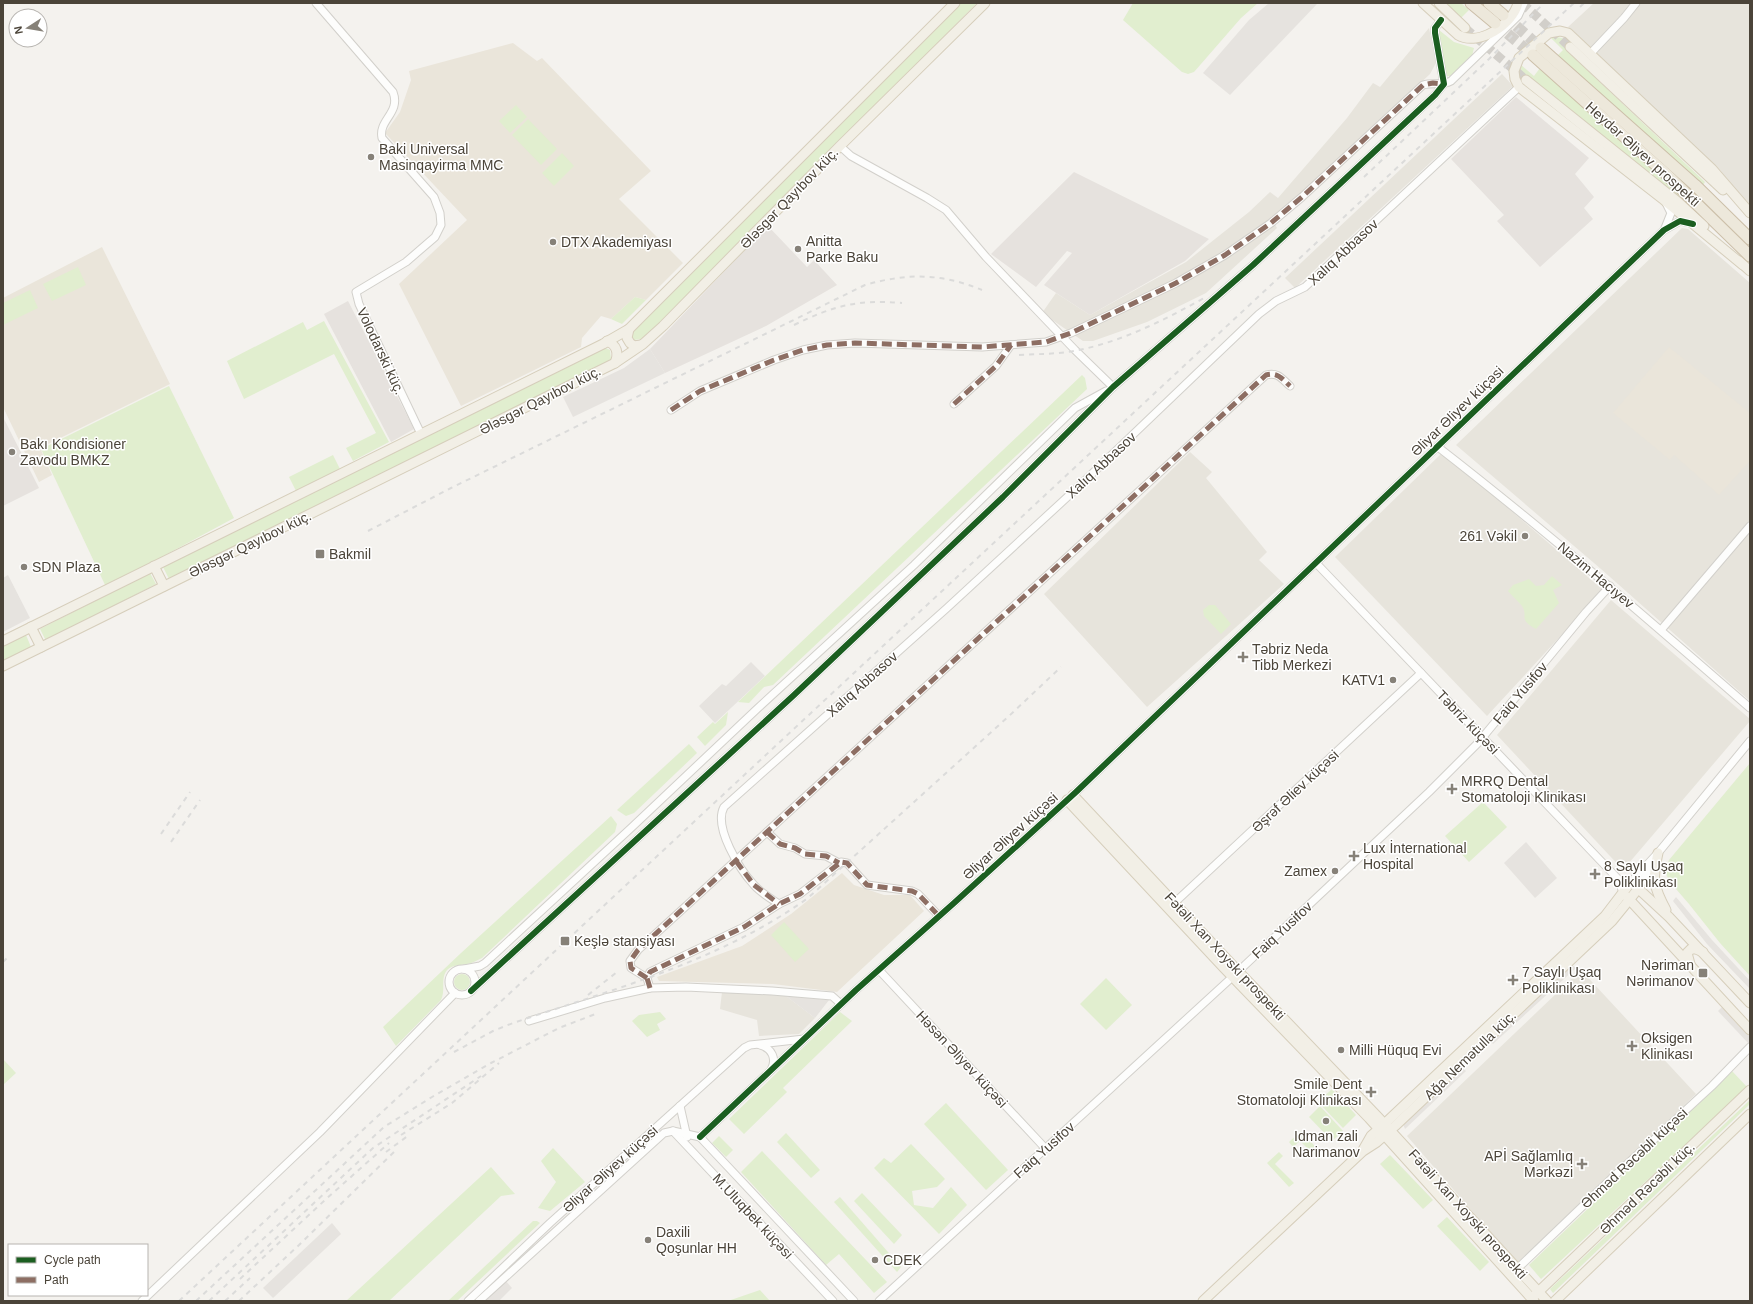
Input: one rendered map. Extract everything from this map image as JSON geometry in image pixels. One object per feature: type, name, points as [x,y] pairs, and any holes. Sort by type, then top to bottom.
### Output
[{"type":"highway","points":[[1471,3],[1494,23]]},
{"type":"highway","points":[[1489,3],[1503,15]]},
{"type":"highway","name":"Heydər Əliyev prospekti","points":[[1541,48],[1695,184],[1750,239]]},
{"type":"highway","name":"Heydər Əliyev prospekti","points":[[1533,55],[1665,173],[1748,264]]},
{"type":"main road","name":"Ələsgər Qayıbov küç.","points":[[3,641],[629,329],[955,3]]},
{"type":"main road","name":"Ələsgər Qayıbov küç.","points":[[3,666],[615,362],[643,344],[663,326],[840,146],[985,3]]},
{"type":"main road","points":[[1423,3],[1461,36],[1468,38],[1481,38],[1492,33],[1511,16],[1517,9],[1518,3]]},
{"type":"main road","points":[[1439,3],[1465,28]]},
{"type":"main road","points":[[1748,264],[1693,224],[1519,87],[1514,75],[1515,64],[1519,58],[1549,33],[1560,31],[1568,33],[1712,169],[1750,214]]},
{"type":"main road","points":[[1570,47],[1750,214]]},
{"type":"main road","points":[[1526,80],[1685,208],[1748,264]]},
{"type":"main road","points":[[629,329],[626,338],[630,343],[634,346],[643,344]]},
{"type":"main road","points":[[607,341],[613,344],[616,349],[617,355],[615,362]]},
{"type":"main road","points":[[154,566],[164,586]]},
{"type":"main road","points":[[32,626],[41,647]]},
{"type":"main road","name":"Fətəli Xan Xoyski prospekti","points":[[1070,797],[1235,974],[1386,1128],[1517,1269],[1536,1295]]},
{"type":"main road","points":[[1658,853],[1654,873],[1654,884],[1669,916]]},
{"type":"main road","points":[[1631,882],[1669,916],[1750,1003]]},
{"type":"main road","name":"Ağa Nemətulla küç.","points":[[1386,1128],[1612,908],[1631,882]]},
{"type":"main road","name":"Ağa Nemətulla küç.","points":[[1386,1128],[1606,927],[1638,889]]},
{"type":"main road","points":[[1623,893],[1750,1030]]},
{"type":"main road","points":[[1690,964],[1687,954],[1691,949],[1696,949],[1703,952]]},
{"type":"main road","name":"Əhməd Rəcəbli küç.","points":[[1536,1295],[1750,1090]]},
{"type":"main road","name":"Əhməd Rəcəbli küç.","points":[[1555,1301],[1750,1114]]},
{"type":"main road","points":[[1203,1301],[1363,1151],[1371,1136],[1386,1128]]},
{"type":"main road","name":"Fətəli Xan Xoyski prospekti","points":[[1386,1128],[1521,1286],[1536,1295]]},
{"type":"main road","points":[[1536,1295],[1546,1301]]},
{"type":"street","name":"Volodarski küç.","points":[[316,3],[393,92],[395,97],[394,109],[381,129],[382,138],[438,204],[441,225],[435,237],[406,262],[356,292],[358,304],[421,434]]},
{"type":"street","points":[[1113,387],[1075,408],[914,565],[490,958],[480,966],[456,971],[450,977],[450,986],[455,993],[463,995],[471,991],[805,684],[1003,498],[1113,387],[1252,265],[1435,95],[1444,84],[1454,78],[1518,16],[1524,3]]},
{"type":"street","points":[[1590,54],[1636,3]]},
{"type":"street","points":[[1441,20],[1436,26],[1435,33],[1444,84]]},
{"type":"street","points":[[671,410],[700,391],[767,362],[803,350],[827,345],[855,344],[982,347],[1046,342],[1062,337],[1176,283],[1225,254],[1294,205],[1423,85],[1433,83],[1444,84]]},
{"type":"street","name":"Xalıq Abbasov","points":[[779,904],[754,885],[736,861],[725,837],[721,816],[724,807],[947,608],[1076,489],[1259,314],[1276,302],[1305,287],[1519,87]]},
{"type":"street","points":[[840,146],[851,156],[946,210],[986,257],[1062,337],[1113,387]]},
{"type":"street","name":"Əliyar Əliyev küçəsi","points":[[1664,200],[1671,213],[1664,230]]},
{"type":"street","name":"Əliyar Əliyev küçəsi","points":[[480,1301],[664,1133],[672,1131],[700,1137],[770,1073],[841,1004],[1070,797],[1245,632],[1664,230],[1680,221],[1693,224]]},
{"type":"street","points":[[954,404],[996,366],[1011,345]]},
{"type":"street","points":[[650,988],[647,978],[631,968],[630,961],[633,957],[767,832],[1266,375],[1273,374],[1279,376],[1290,386]]},
{"type":"street","name":"Nazim Hacıyev","points":[[1438,447],[1610,586],[1750,708]]},
{"type":"street","points":[[1661,630],[1750,526]]},
{"type":"street","name":"Təbriz küçəsi","points":[[1316,563],[1619,880]]},
{"type":"street","name":"Faiq Yusifov","points":[[879,1301],[1235,974],[1375,843],[1483,737],[1586,612],[1610,586]]},
{"type":"street","name":"Əşrəf Əliev küçəsi","points":[[1171,905],[1421,673]]},
{"type":"street","points":[[1623,893],[1619,880],[1631,882],[1658,853],[1750,742]]},
{"type":"street","points":[[767,832],[780,844],[795,848],[805,854],[826,856],[839,863]]},
{"type":"street","points":[[1638,889],[1658,853]]},
{"type":"street","points":[[647,978],[650,972],[722,939],[744,927],[779,904],[800,894],[839,863],[844,861],[867,885],[912,891],[922,898],[939,916]]},
{"type":"street","points":[[464,969],[468,970],[473,976],[474,984],[471,991]]},
{"type":"street","name":"Həsən Əliyev küçəsi","points":[[879,970],[1045,1148]]},
{"type":"street","points":[[529,1021],[604,998],[650,988],[686,987],[772,991],[832,996],[841,1004]]},
{"type":"street","points":[[148,1295],[320,1132],[455,993]]},
{"type":"street","name":"Əliyar Əliyev küçəsi","points":[[468,1301],[550,1223],[744,1048],[758,1044],[804,1039]]},
{"type":"street","points":[[758,1044],[767,1048],[774,1057],[774,1063],[770,1073]]},
{"type":"street","name":"Əhməd Rəcəbli küçəsi","points":[[1517,1269],[1612,1178],[1712,1086],[1750,1047]]},
{"type":"street","points":[[680,1106],[690,1148]]},
{"type":"street","name":"M.Uluqbek küçəsi","points":[[672,1131],[690,1148],[833,1301]]},
{"type":"street","name":"M.Uluqbek küçəsi","points":[[700,1137],[854,1301]]},
{"type":"street","points":[[550,1223],[556,1230]]},
{"type":"shaded area","points":[[1269,3],[1318,3],[1230,95],[1203,73],[1249,20]]},
{"type":"shaded area","points":[[1594,3],[1750,3],[1750,207],[1720,170],[1642,101],[1568,27]]},
{"type":"shaded area","points":[[1429,28],[1436,63],[1430,74],[1293,203],[1271,217],[1277,228],[1206,293],[1147,322],[1093,341],[1083,341],[1042,313],[1056,293],[1090,315],[1186,262],[1249,212],[1270,192],[1278,198],[1347,118],[1373,83],[1380,87]]},
{"type":"shaded area","name":"DTX Akademiyası","points":[[513,43],[537,61],[542,58],[651,171],[619,199],[683,263],[646,300],[635,297],[611,319],[601,316],[582,338],[581,347],[461,406],[399,284],[467,220],[385,133],[400,112],[411,80],[409,71]]},
{"type":"shaded area","points":[[1502,74],[1513,86],[1295,288],[1285,278]]},
{"type":"shaded area","points":[[1516,97],[1589,158],[1575,174],[1594,197],[1584,208],[1593,219],[1540,267],[1497,221],[1504,215],[1451,159]]},
{"type":"shaded area","points":[[1074,172],[1209,239],[1185,261],[1090,315],[1044,285],[1072,253],[1067,251],[1036,287],[991,254]]},
{"type":"shaded area","points":[[768,226],[807,267],[814,260],[837,285],[766,326],[665,373],[650,349]]},
{"type":"shaded area","points":[[1682,228],[1688,229],[1750,283],[1750,701],[1601,569],[1456,445]]},
{"type":"shaded area","points":[[102,247],[170,384],[40,448],[52,475],[39,482],[3,407],[3,298]]},
{"type":"shaded area","points":[[348,301],[414,429],[391,442],[324,314]]},
{"type":"shaded area","points":[[1669,347],[1750,413],[1750,461],[1719,495],[1674,455],[1670,460],[1613,413]]},
{"type":"shaded area","points":[[650,349],[665,373],[573,417],[563,397],[624,368]]},
{"type":"shaded area","name":"Bakı Kondisioner Zavodu BMKZ","points":[[3,417],[39,488],[3,506]]},
{"type":"shaded area","points":[[1190,452],[1212,472],[1206,478],[1267,552],[1259,560],[1284,584],[1147,707],[1044,594]]},
{"type":"shaded area","points":[[1443,452],[1603,590],[1487,716],[1335,557]]},
{"type":"shaded area","points":[[8,575],[30,618],[3,632],[3,578]]},
{"type":"shaded area","points":[[1611,600],[1750,719],[1750,721],[1623,870],[1497,735]]},
{"type":"shaded area","points":[[751,662],[765,676],[715,723],[699,706],[722,684],[726,686]]},
{"type":"shaded area","points":[[1526,842],[1557,878],[1535,898],[1504,863]]},
{"type":"shaded area","points":[[842,873],[854,885],[884,895],[910,895],[924,911],[837,992],[773,984],[659,981],[657,977],[742,946],[791,914]]},
{"type":"shaded area","points":[[1676,897],[1712,940],[1750,981],[1750,989],[1707,944],[1673,901]]},
{"type":"shaded area","points":[[1571,964],[1576,968],[1493,1044],[1489,1040]]},
{"type":"shaded area","points":[[1581,970],[1696,1094],[1517,1263],[1407,1136]]},
{"type":"shaded area","points":[[722,992],[786,996],[815,1018],[799,1034],[759,1036],[757,1020],[720,1009]]},
{"type":"shaded area","points":[[786,996],[829,1000],[815,1018]]},
{"type":"shaded area","points":[[1722,1007],[1750,1037],[1749,1044],[1718,1011]]},
{"type":"shaded area","points":[[1462,1068],[1466,1071],[1405,1129],[1403,1124]]},
{"type":"shaded area","points":[[332,1223],[341,1234],[273,1298],[263,1288]]},
{"type":"shaded area","points":[[505,1280],[512,1288],[499,1301],[483,1301]]},
{"type":"green space","points":[[961,3],[977,3],[656,329],[643,339],[633,340],[631,335],[633,331]]},
{"type":"green space","points":[[1133,3],[1258,3],[1241,18],[1194,72],[1188,74],[1182,72],[1123,20]]},
{"type":"green space","points":[[1445,3],[1461,3],[1469,10],[1461,18]]},
{"type":"green space","points":[[1439,30],[1454,42],[1474,48],[1472,56],[1451,76],[1447,76],[1446,73],[1438,35]]},
{"type":"green space","points":[[1557,37],[1572,43],[1566,50],[1705,182],[1703,185],[1558,55],[1563,50],[1551,38]]},
{"type":"green space","points":[[1520,64],[1534,76],[1540,68],[1688,202],[1687,203],[1527,77],[1521,83],[1518,74]]},
{"type":"green space","points":[[516,105],[527,117],[510,133],[499,121]]},
{"type":"green space","points":[[528,119],[557,149],[541,165],[512,135]]},
{"type":"green space","points":[[562,153],[574,166],[554,186],[542,173]]},
{"type":"green space","points":[[78,267],[86,285],[52,301],[43,284]]},
{"type":"green space","points":[[30,290],[38,308],[3,325],[3,303]]},
{"type":"green space","points":[[635,297],[646,300],[622,324],[611,319]]},
{"type":"green space","points":[[324,321],[389,442],[353,461],[346,448],[376,433],[334,354],[244,399],[227,361],[303,322],[307,330]]},
{"type":"green space","points":[[606,348],[610,350],[611,359],[606,362],[169,579],[163,567]]},
{"type":"green space","points":[[1082,375],[1085,378],[1087,389],[773,685],[764,687],[749,703],[738,702]]},
{"type":"green space","points":[[169,386],[234,518],[106,587],[41,449]]},
{"type":"green space","points":[[333,455],[340,469],[296,491],[289,477]]},
{"type":"green space","points":[[150,573],[156,584],[46,641],[40,629]]},
{"type":"green space","points":[[1552,576],[1562,585],[1553,590],[1559,603],[1536,629],[1527,623],[1522,606],[1508,591],[1513,585],[1529,579],[1536,586],[1544,585]]},
{"type":"green space","points":[[1209,605],[1215,605],[1231,624],[1221,634],[1204,616],[1203,610]]},
{"type":"green space","points":[[26,635],[31,647],[3,661],[3,646]]},
{"type":"green space","points":[[728,712],[726,725],[705,746],[697,737],[713,722],[715,724]]},
{"type":"green space","points":[[689,744],[697,753],[634,813],[626,816],[617,810]]},
{"type":"green space","points":[[1750,763],[1750,976],[1720,943],[1670,882],[1665,872],[1669,860]]},
{"type":"green space","points":[[1483,802],[1507,827],[1469,862],[1445,836]]},
{"type":"green space","points":[[611,816],[617,824],[615,832],[482,958],[471,963],[454,966],[448,969],[444,976],[443,994],[441,1000],[396,1046],[383,1027],[461,953]]},
{"type":"green space","points":[[784,922],[809,949],[795,962],[771,935]]},
{"type":"green space","points":[[462,974],[468,976],[470,982],[468,988],[462,990],[456,988],[454,982],[456,976]]},
{"type":"green space","points":[[1106,978],[1132,1005],[1106,1030],[1080,1004]]},
{"type":"green space","points":[[660,1012],[666,1019],[657,1024],[660,1030],[647,1037],[632,1021],[639,1015]]},
{"type":"green space","points":[[840,1012],[852,1021],[783,1088],[787,1092],[744,1134],[729,1119]]},
{"type":"green space","points":[[3,1059],[16,1073],[3,1085]]},
{"type":"green space","points":[[1732,1071],[1747,1087],[1541,1279],[1529,1265]]},
{"type":"green space","points":[[1332,1089],[1356,1115],[1343,1128],[1318,1102]]},
{"type":"green space","points":[[1750,1100],[1750,1104],[1553,1293],[1550,1289]]},
{"type":"green space","points":[[946,1103],[1008,1170],[986,1190],[924,1124]]},
{"type":"green space","points":[[1320,1106],[1343,1131],[1332,1141],[1309,1117]]},
{"type":"green space","points":[[1301,1131],[1323,1155],[1319,1160],[1300,1141],[1293,1147],[1289,1142]]},
{"type":"green space","points":[[786,1133],[820,1170],[811,1178],[777,1142]]},
{"type":"green space","points":[[719,1136],[733,1150],[726,1157],[712,1143]]},
{"type":"green space","points":[[911,1144],[945,1179],[937,1187],[912,1191],[914,1205],[933,1208],[951,1187],[967,1205],[939,1234],[874,1168],[884,1158],[891,1163]]},
{"type":"green space","points":[[553,1148],[585,1182],[550,1211],[538,1208],[556,1182],[541,1161]]},
{"type":"green space","points":[[762,1151],[887,1282],[874,1293],[839,1254],[826,1265],[741,1172]]},
{"type":"green space","points":[[1279,1152],[1283,1156],[1275,1164],[1294,1183],[1289,1187],[1267,1163]]},
{"type":"green space","points":[[1390,1155],[1433,1200],[1423,1209],[1380,1164]]},
{"type":"green space","points":[[491,1167],[515,1194],[501,1196],[389,1301],[346,1301]]},
{"type":"green space","points":[[862,1193],[902,1235],[894,1244],[854,1201]]},
{"type":"green space","points":[[840,1197],[901,1267],[897,1272],[834,1202]]},
{"type":"green space","points":[[1447,1217],[1489,1262],[1480,1271],[1437,1226]]},
{"type":"green space","points":[[533,1221],[540,1223],[457,1301],[448,1301]]},
{"type":"green space","points":[[760,1290],[770,1301],[728,1301]]},
{"type":"tunnel","points":[[1522,3],[1570,47]]},
{"type":"tunnel","points":[[1504,15],[1541,48]]},
{"type":"tunnel","points":[[1495,23],[1533,55]]},
{"type":"tunnel","points":[[1465,28],[1526,80]]},
{"type":"railway","points":[[1364,177],[1489,59],[1544,3]]},
{"type":"railway","points":[[179,1301],[1574,3]]},
{"type":"railway","points":[[1580,7],[1584,3]]},
{"type":"railway","points":[[368,531],[451,488],[865,285],[895,278],[924,277],[952,280],[982,290]]},
{"type":"railway","points":[[1019,355],[1074,351],[1109,342],[1158,322],[1206,297]]},
{"type":"railway","points":[[794,325],[808,318],[846,305],[872,302],[902,303]]},
{"type":"railway","points":[[454,1052],[493,1031],[513,1023],[628,985],[703,956],[774,920],[808,898],[1061,667]]},
{"type":"railway","points":[[161,834],[190,792]]},
{"type":"railway","points":[[171,842],[200,800]]},
{"type":"railway","points":[[3,962],[7,958]]},
{"type":"railway","points":[[588,995],[617,972]]},
{"type":"railway","points":[[196,1301],[384,1127],[491,1063],[559,1028],[598,1013]]},
{"type":"railway","points":[[401,1135],[452,1103],[499,1063]]},
{"type":"railway","points":[[209,1301],[373,1148],[481,1076]]},
{"type":"railway","points":[[386,1152],[409,1135]]},
{"type":"railway","points":[[240,1279],[389,1143]]},
{"type":"railway","points":[[239,1301],[299,1245],[396,1150]]},
{"type":"railway","points":[[225,1301],[250,1278]]},
{"type":"marked path","points":[[671,410],[700,391],[774,360],[803,350],[827,345],[855,343],[982,347],[1046,342],[1071,333],[1176,283],[1225,255],[1271,223],[1302,197],[1423,85],[1433,83],[1444,84]]},
{"type":"marked path","points":[[954,404],[996,366],[1011,345]]},
{"type":"marked path","points":[[647,978],[631,968],[630,961],[638,950],[1266,375],[1274,374],[1282,378],[1290,386]]},
{"type":"marked path","points":[[767,832],[780,844],[795,848],[805,854],[826,856],[839,863]]},
{"type":"marked path","points":[[736,861],[754,885],[779,904]]},
{"type":"marked path","points":[[650,988],[647,978],[650,972],[744,927],[779,904],[800,894],[841,862],[847,863],[867,885],[912,891],[918,894],[939,916]]},
{"type":"cycle path","points":[[471,991],[794,695],[1003,497],[1113,387],[1253,265],[1435,95],[1444,84],[1435,33],[1435,28],[1441,20]]},
{"type":"cycle path","points":[[700,1137],[856,990],[1076,792],[1664,230],[1680,221],[1693,224]]},
{"type":"place","name":"Baki Universal Masinqayirma MMC","points":[[371,157]]},
{"type":"place","name":"DTX Akademiyası","points":[[553,242]]},
{"type":"place","name":"Anitta Parke Baku","points":[[798,249]]},
{"type":"place","name":"Bakı Kondisioner Zavodu BMKZ","points":[[12,452]]},
{"type":"place","name":"261 Vəkil","points":[[1525,536]]},
{"type":"place","name":"Bakmil","points":[[320,554]]},
{"type":"place","name":"SDN Plaza","points":[[24,567]]},
{"type":"place","name":"Təbriz Neda Tibb Merkezi","points":[[1243,657]]},
{"type":"place","name":"KATV1","points":[[1393,680]]},
{"type":"place","name":"MRRQ Dental Stomatoloji Klinikası","points":[[1452,789]]},
{"type":"place","name":"Lux İnternational Hospital","points":[[1354,856]]},
{"type":"place","name":"Zamex","points":[[1335,871]]},
{"type":"place","name":"8 Saylı Uşaq Poliklinikası","points":[[1595,874]]},
{"type":"place","name":"Keşlə stansiyası","points":[[565,941]]},
{"type":"place","name":"Nəriman Nərimanov","points":[[1703,973]]},
{"type":"place","name":"7 Saylı Uşaq Poliklinikası","points":[[1513,980]]},
{"type":"place","name":"Oksigen Klinikası","points":[[1632,1046]]},
{"type":"place","name":"Milli Hüquq Evi","points":[[1341,1050]]},
{"type":"place","name":"Smile Dent Stomatoloji Klinikası","points":[[1371,1092]]},
{"type":"place","name":"Idman zali Narimanov","points":[[1326,1121]]},
{"type":"place","name":"APİ Sağlamlıq Mərkəzi","points":[[1582,1164]]},
{"type":"place","name":"Daxili Qoşunlar HH","points":[[648,1240]]},
{"type":"place","name":"CDEK","points":[[875,1260]]}]
